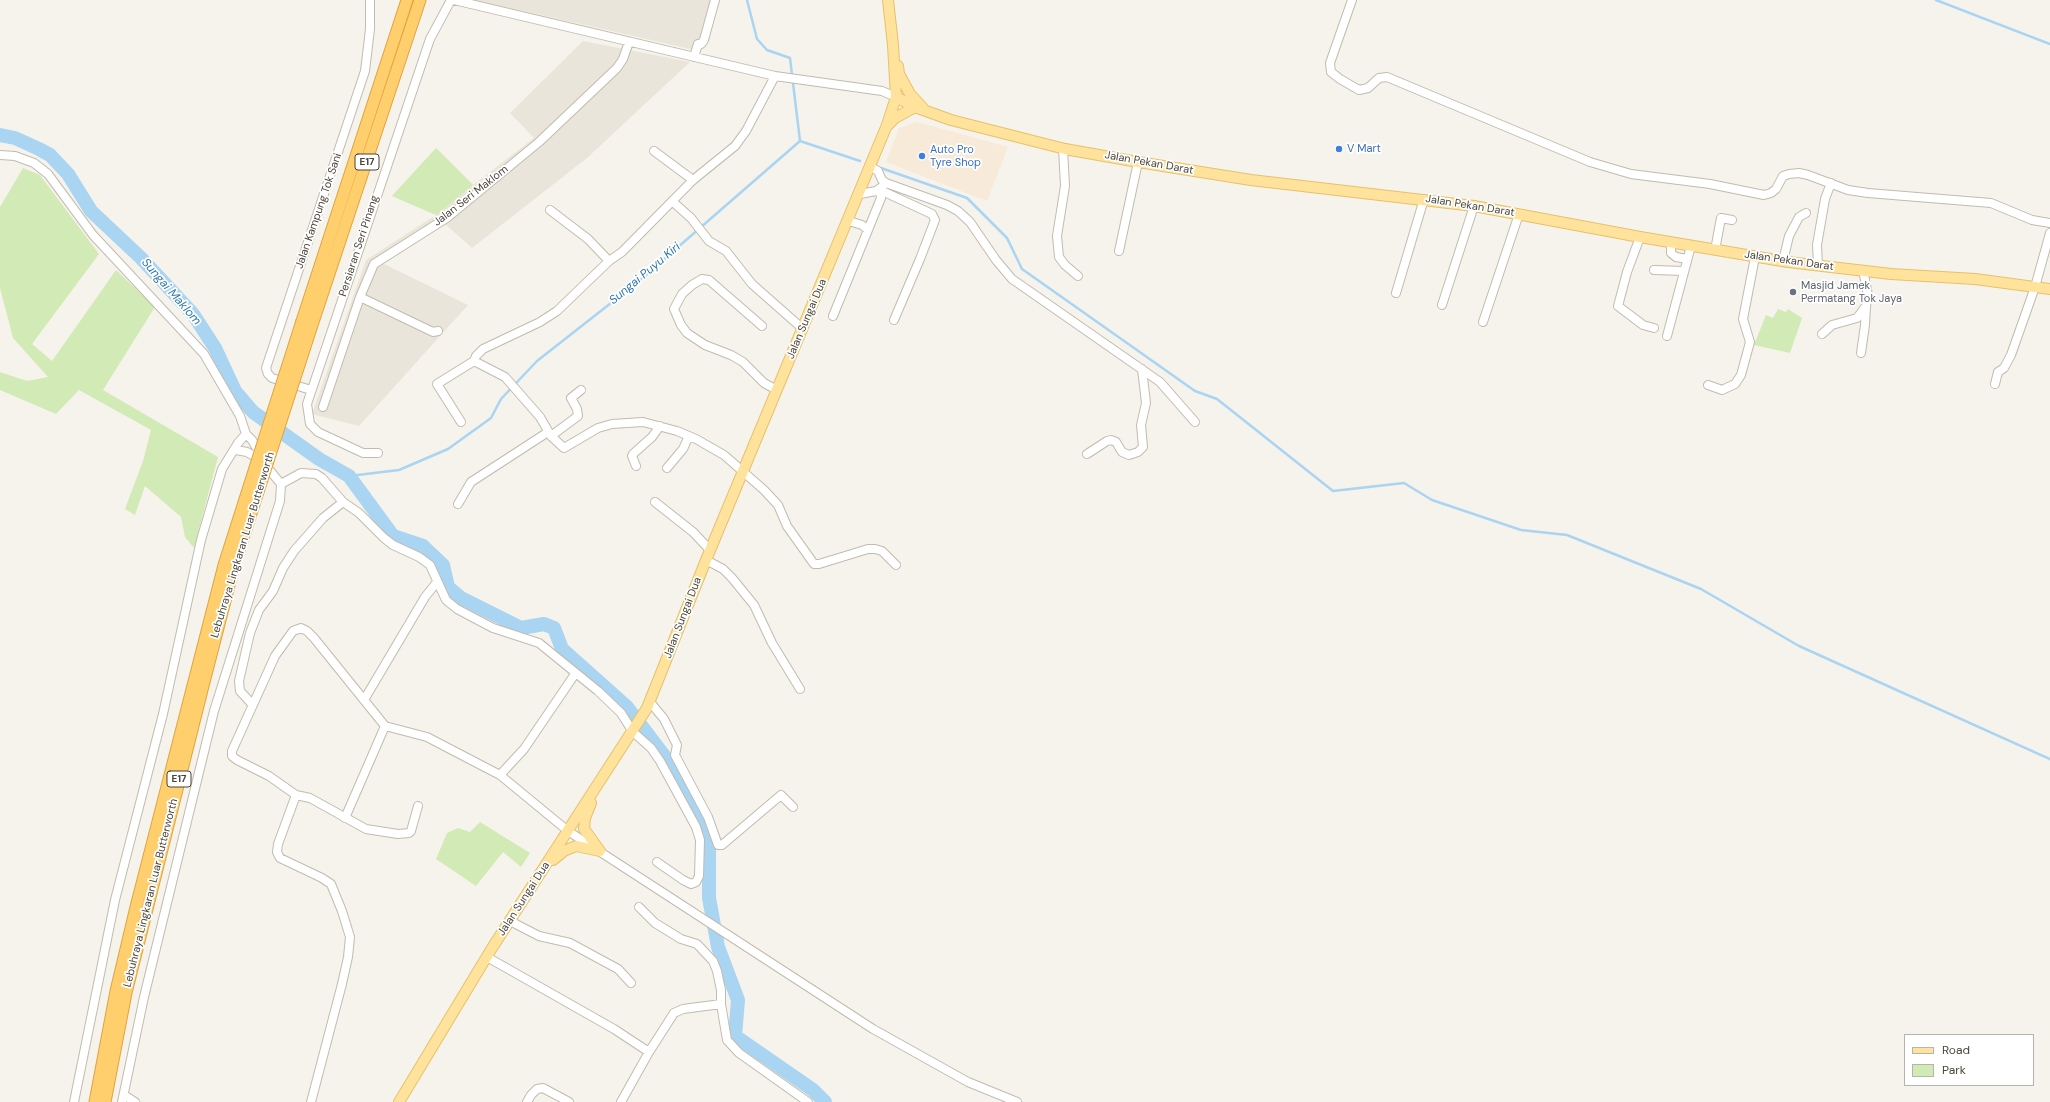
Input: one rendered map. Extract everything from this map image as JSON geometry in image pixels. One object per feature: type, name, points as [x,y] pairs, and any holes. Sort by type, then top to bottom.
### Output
[{"type":"highway","name":"Lebuhraya Lingkaran Luar Butterworth","points":[[95,1102],[121,992],[203,686],[229,566],[307,323],[407,0]]},
{"type":"highway","name":"Lebuhraya Lingkaran Luar Butterworth","points":[[307,323],[420,0]]},
{"type":"highway","name":"Lebuhraya Lingkaran Luar Butterworth","points":[[105,1102],[121,992]]},
{"type":"main road","points":[[888,0],[893,45],[896,97]]},
{"type":"main road","points":[[893,45],[899,74],[910,94],[926,111]]},
{"type":"main road","name":"Jalan Pekan Darat","points":[[896,97],[915,107],[958,122],[1063,149],[1138,162],[1251,180],[1474,206],[1640,237],[1783,261],[1863,270],[1975,279],[2050,289]]},
{"type":"main road","name":"Jalan Sungai Dua","points":[[399,1102],[487,956],[634,731],[648,705],[710,550],[849,221],[887,125],[896,97]]},
{"type":"main road","points":[[887,125],[895,118],[915,107]]},
{"type":"main road","points":[[596,788],[585,818],[584,829],[600,851]]},
{"type":"main road","points":[[545,866],[564,851],[576,846],[600,851]]},
{"type":"street","name":"Jalan Kampung Tok Sani","points":[[311,390],[272,378],[268,374],[266,368],[365,71],[370,29],[370,0]]},
{"type":"street","name":"Persiaran Seri Pinang","points":[[378,453],[363,453],[318,432],[310,424],[306,404],[430,39],[453,0]]},
{"type":"street","points":[[453,0],[778,77],[882,91],[896,97]]},
{"type":"street","points":[[694,57],[698,44],[701,44],[704,40],[715,0]]},
{"type":"street","points":[[1352,0],[1330,63],[1332,72],[1359,90],[1368,88],[1379,78],[1387,78],[1590,162],[1631,174],[1710,184],[1764,195],[1771,193],[1776,189],[1779,181],[1788,174],[1808,175],[1848,190],[1991,203],[2032,220],[2050,223]]},
{"type":"street","name":"Jalan Seri Maklom","points":[[322,407],[360,296],[374,264],[448,217],[539,142],[617,68],[623,59],[629,42]]},
{"type":"street","points":[[461,422],[437,384],[474,360],[483,349],[540,322],[557,311],[608,261],[622,252],[673,202],[693,180],[735,146],[746,131],[778,77]]},
{"type":"street","points":[[1063,149],[1064,199],[1058,221],[1056,236],[1059,257],[1065,266],[1078,276]]},
{"type":"street","points":[[654,151],[693,180]]},
{"type":"street","points":[[0,155],[15,156],[34,163],[48,174],[94,235],[204,354],[240,416],[246,434],[258,448],[262,461]]},
{"type":"street","points":[[1119,251],[1138,162]]},
{"type":"street","points":[[833,316],[880,198],[883,186],[878,171],[871,167]]},
{"type":"street","points":[[1818,265],[1817,245],[1825,199],[1831,183]]},
{"type":"street","points":[[883,186],[932,214],[935,220],[894,320]]},
{"type":"street","points":[[860,194],[883,186],[948,205],[958,211],[970,222],[996,260],[1023,288],[1043,300],[1160,382],[1196,422]]},
{"type":"street","points":[[1396,293],[1424,199]]},
{"type":"street","points":[[673,202],[694,222],[709,241],[726,251],[752,284],[803,329]]},
{"type":"street","points":[[1442,305],[1474,206]]},
{"type":"street","points":[[550,210],[588,240],[608,261]]},
{"type":"street","points":[[1783,261],[1789,236],[1799,217],[1806,213]]},
{"type":"street","points":[[1483,322],[1519,214]]},
{"type":"street","points":[[1715,250],[1721,218],[1732,220]]},
{"type":"street","points":[[849,221],[862,225],[868,230]]},
{"type":"street","points":[[1995,384],[1998,372],[2004,368],[2011,355],[2035,287],[2050,233]]},
{"type":"street","points":[[1640,237],[1627,272],[1618,306],[1642,325],[1654,328]]},
{"type":"street","points":[[1671,242],[1671,253],[1676,257],[1687,259]]},
{"type":"street","points":[[1667,336],[1691,246]]},
{"type":"street","points":[[1708,385],[1722,390],[1735,384],[1741,376],[1750,342],[1743,319],[1755,257]]},
{"type":"street","points":[[1654,270],[1684,271]]},
{"type":"street","points":[[1861,353],[1868,295],[1863,270]]},
{"type":"street","points":[[762,326],[709,280],[702,279],[692,285],[682,294],[674,309],[680,325],[687,333],[705,345],[731,355],[743,362],[764,383],[777,390]]},
{"type":"street","points":[[360,296],[433,332],[438,331]]},
{"type":"street","points":[[1822,334],[1832,325],[1857,318],[1866,306]]},
{"type":"street","points":[[474,360],[505,377],[540,417],[549,434],[564,448],[598,428],[612,424],[643,422],[689,436],[724,455],[764,490],[778,505],[787,526],[814,564],[819,564],[868,549],[876,549],[882,551],[896,565]]},
{"type":"street","points":[[1087,454],[1107,441],[1112,440],[1116,442],[1122,452],[1129,454],[1138,452],[1143,447],[1141,430],[1146,403],[1142,369]]},
{"type":"street","points":[[458,504],[471,482],[578,416],[577,409],[571,398],[581,390]]},
{"type":"street","points":[[636,466],[632,456],[652,437],[660,426]]},
{"type":"street","points":[[74,1102],[115,900],[162,722],[201,540],[222,469],[229,457],[236,450],[238,443],[246,434]]},
{"type":"street","points":[[667,468],[683,449],[689,436]]},
{"type":"street","points":[[135,1102],[123,1099],[144,997],[214,711],[280,501],[281,484],[262,461],[247,452],[236,450]]},
{"type":"street","points":[[281,484],[301,473],[316,474],[330,486],[343,502],[359,513],[384,538],[393,545],[419,557],[430,565],[446,600],[457,609],[493,628],[532,639],[575,674],[595,688],[621,713],[634,731],[651,748],[660,761],[696,827],[700,840],[699,876],[696,882],[690,884],[657,862]]},
{"type":"street","points":[[252,704],[240,690],[239,681],[250,633],[259,610],[273,591],[283,568],[294,551],[323,518],[343,502]]},
{"type":"street","points":[[655,502],[693,532],[710,550]]},
{"type":"street","points":[[706,560],[723,570],[732,578],[754,605],[772,643],[800,689]]},
{"type":"street","points":[[364,700],[425,597],[437,582]]},
{"type":"street","points":[[418,806],[411,831],[406,834],[366,829],[310,798],[296,795],[269,776],[232,756],[234,745],[252,704],[282,643],[293,630],[301,628],[314,638],[385,726],[427,737],[500,775],[568,831],[873,1029],[968,1082],[1017,1102]]},
{"type":"street","points":[[500,775],[524,749],[575,674]]},
{"type":"street","points":[[648,705],[664,719],[677,745],[675,755],[708,817],[718,845],[722,845],[781,795],[794,806]]},
{"type":"street","points":[[345,818],[385,726]]},
{"type":"street","points":[[296,795],[278,844],[277,852],[280,858],[322,878],[331,884],[342,911],[350,937],[348,957],[342,984],[312,1102]]},
{"type":"street","points":[[638,907],[655,923],[681,939],[697,944],[713,961],[718,971],[721,990],[721,1004],[727,1040],[739,1053],[808,1102]]},
{"type":"street","points":[[510,921],[539,936],[570,943],[618,969],[631,983]]},
{"type":"street","points":[[487,956],[614,1029],[649,1052]]},
{"type":"street","points":[[621,1102],[649,1052],[674,1013],[683,1009],[721,1004]]},
{"type":"street","points":[[527,1102],[537,1089],[543,1088],[569,1102]]},
{"type":"shaded area","points":[[475,0],[712,0],[699,51]]},
{"type":"shaded area","points":[[583,41],[690,62],[587,158],[472,248],[445,224],[380,262],[468,305],[359,426],[312,414],[366,260],[436,215],[392,196],[436,148],[473,185],[534,138],[510,113]]},
{"type":"shaded area","points":[[917,122],[1008,147],[987,201],[886,162],[899,128]]},
{"type":"green space","points":[[436,148],[473,185],[436,215],[392,196]]},
{"type":"green space","points":[[23,168],[40,175],[99,254],[32,344],[52,361],[116,270],[155,307],[103,390],[218,457],[194,548],[185,537],[181,517],[145,486],[135,515],[125,509],[143,461],[151,430],[79,390],[56,414],[0,390],[0,372],[27,381],[48,377],[13,338],[0,288],[0,207]]},
{"type":"green space","points":[[1778,309],[1786,312],[1788,309],[1802,318],[1790,353],[1754,345],[1766,315],[1773,318]]},
{"type":"green space","points":[[480,822],[530,853],[521,867],[503,852],[476,886],[436,859],[447,833],[458,828],[470,832]]},
{"type":"waterway","name":"Sungai Puyu Kiri","points":[[349,476],[399,470],[448,449],[491,418],[501,399],[537,361],[639,281],[800,141],[790,58],[767,50],[757,39],[747,0]]},
{"type":"waterway","name":"Sungai Maklom","points":[[1936,0],[2050,44]]},
{"type":"waterway","points":[[0,135],[15,138],[50,155],[68,174],[91,211],[141,258],[193,314],[215,348],[235,391],[253,412],[319,459],[349,476],[393,536],[423,546],[443,565],[448,587],[461,598],[521,628],[544,624],[554,628],[562,649],[627,707],[678,774],[709,836],[709,898],[718,947],[738,1000],[735,1036],[813,1090],[825,1102]]},
{"type":"waterway","points":[[800,141],[860,161]]},
{"type":"waterway","points":[[881,168],[967,198],[1007,238],[1022,269],[1195,391],[1217,399],[1333,491],[1404,483],[1432,500],[1521,530],[1567,535],[1701,589],[1799,646],[2050,759]]},
{"type":"place","name":"V Mart","points":[[1339,149]]},
{"type":"place","name":"Auto Pro Tyre Shop","points":[[922,156]]},
{"type":"place","name":"Masjid Jamek Permatang Tok Jaya","points":[[1793,292]]}]
